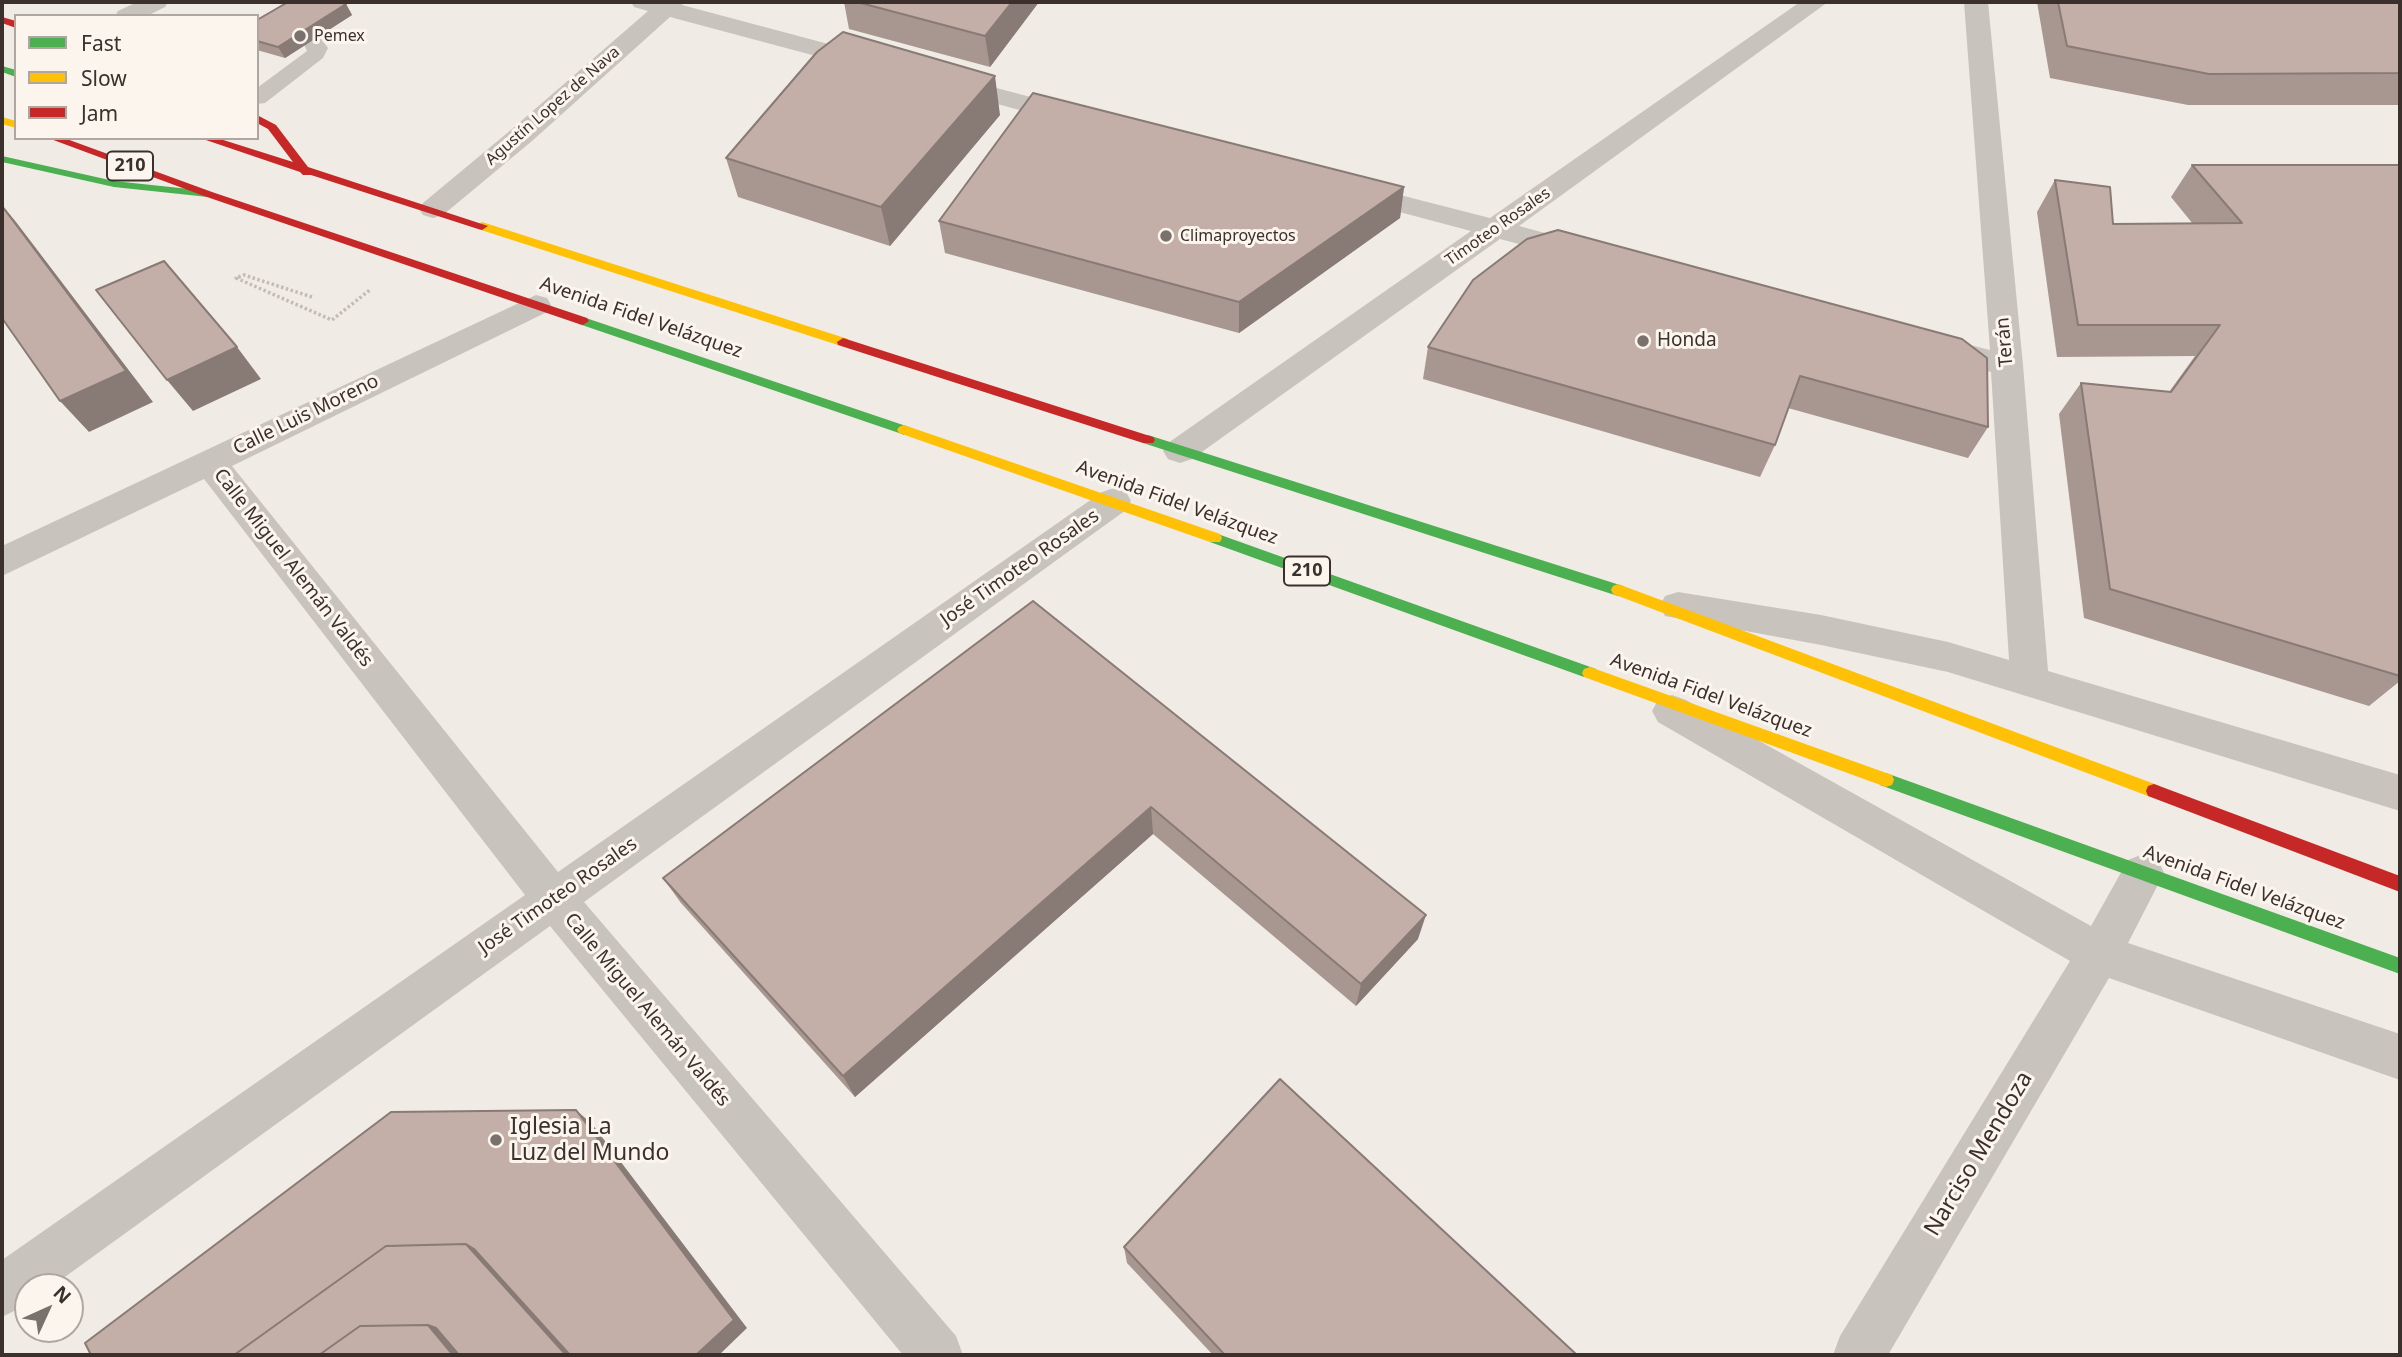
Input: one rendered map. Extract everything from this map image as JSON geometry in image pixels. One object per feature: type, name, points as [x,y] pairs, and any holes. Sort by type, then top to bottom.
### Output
[{"type":"main road","points":[[259,119],[272,127],[307,173]]},
{"type":"main road","name":"Avenida Fidel Velázquez","points":[[59,140],[208,194],[1114,501],[2400,966]]},
{"type":"main road","name":"Avenida Fidel Velázquez","points":[[211,140],[307,173],[433,209],[1653,601],[2400,884]]},
{"type":"main road","points":[[2,159],[114,184],[208,194]]},
{"type":"street","points":[[131,14],[156,2]]},
{"type":"street","name":"Timoteo Rosales","points":[[1180,451],[1496,229],[1811,2]]},
{"type":"street","name":"Terán","points":[[1976,2],[2007,365],[2030,682]]},
{"type":"street","points":[[660,4],[1094,122]]},
{"type":"street","name":"Agustín Lopez de Nava","points":[[433,209],[522,135],[660,4]]},
{"type":"street","points":[[1322,183],[1604,257]]},
{"type":"street","name":"Calle Luis Moreno","points":[[2,562],[536,305]]},
{"type":"street","points":[[1913,340],[2007,365]]},
{"type":"street","name":"Calle Miguel Alemán Valdés","points":[[209,461],[554,899],[937,1355]]},
{"type":"street","name":"José Timoteo Rosales","points":[[2,1291],[1114,501]]},
{"type":"street","points":[[1653,601],[1948,657],[2400,793]]},
{"type":"street","points":[[1641,693],[2099,954],[2400,1057]]},
{"type":"street","name":"Narciso Mendoza","points":[[1858,1355],[2099,954],[2143,873]]},
{"type":"lane","points":[[259,97],[316,54],[318,48],[313,40]]},
{"type":"path","points":[[312,297],[244,275],[236,278],[332,320]]},
{"type":"building","points":[[288,2],[346,4],[278,47],[259,42],[259,19]]},
{"type":"building","points":[[857,2],[1012,2],[985,36]]},
{"type":"building","points":[[2058,2],[2400,2],[2400,73],[2209,74],[2067,46]]},
{"type":"building","points":[[843,32],[995,76],[881,207],[726,158],[817,52]]},
{"type":"building","name":"Climaproyectos","points":[[1033,93],[1404,187],[1239,302],[939,221]]},
{"type":"building","points":[[2192,165],[2400,165],[2400,676],[2110,589],[2081,383],[2171,392],[2220,325],[2078,325],[2055,180],[2110,187],[2113,224],[2242,223]]},
{"type":"building","points":[[2,206],[126,371],[60,401],[2,318]]},
{"type":"building","name":"Honda","points":[[1558,230],[1962,339],[1987,358],[1988,427],[1800,376],[1775,445],[1428,347],[1473,280],[1527,239]]},
{"type":"building","points":[[164,261],[237,347],[167,380],[96,290]]},
{"type":"building","points":[[1033,601],[1426,915],[1361,984],[1151,807],[843,1076],[663,878]]},
{"type":"building","points":[[1280,1079],[1577,1355],[1225,1355],[1124,1247]]},
{"type":"building","points":[[576,1110],[734,1320],[696,1355],[570,1355],[474,1249],[466,1244],[386,1246],[234,1355],[91,1355],[85,1343],[391,1112]]},
{"type":"building","points":[[466,1244],[566,1355],[459,1355],[436,1328],[428,1325],[360,1326],[319,1355],[234,1355],[386,1246]]},
{"type":"building","points":[[428,1325],[453,1355],[319,1355],[360,1326]]},
{"type":"traffic: fast","points":[[2,69],[14,73]]},
{"type":"traffic: fast","points":[[2,159],[114,184],[208,194]]},
{"type":"traffic: fast","points":[[583,321],[904,430]]},
{"type":"traffic: fast","points":[[1148,440],[1618,590]]},
{"type":"traffic: fast","points":[[1215,538],[1590,673]]},
{"type":"traffic: fast","points":[[1886,780],[2400,966]]},
{"type":"traffic: slow","points":[[2,120],[14,124]]},
{"type":"traffic: slow","points":[[482,226],[843,342]]},
{"type":"traffic: slow","points":[[904,430],[1215,538]]},
{"type":"traffic: slow","points":[[1618,590],[2154,791]]},
{"type":"traffic: slow","points":[[1590,673],[1886,780]]},
{"type":"traffic: jam","points":[[2,20],[14,24]]},
{"type":"traffic: jam","points":[[259,119],[272,127],[307,173]]},
{"type":"traffic: jam","points":[[59,140],[208,194],[583,321]]},
{"type":"traffic: jam","points":[[211,140],[482,226]]},
{"type":"traffic: jam","points":[[843,342],[1148,440]]},
{"type":"traffic: jam","points":[[2154,791],[2400,884]]},
{"type":"place","name":"Pemex","points":[[300,36]]},
{"type":"place","name":"Climaproyectos","points":[[1166,236]]},
{"type":"place","name":"Honda","points":[[1643,341]]},
{"type":"place","name":"Iglesia La Luz del Mundo","points":[[496,1140]]}]
